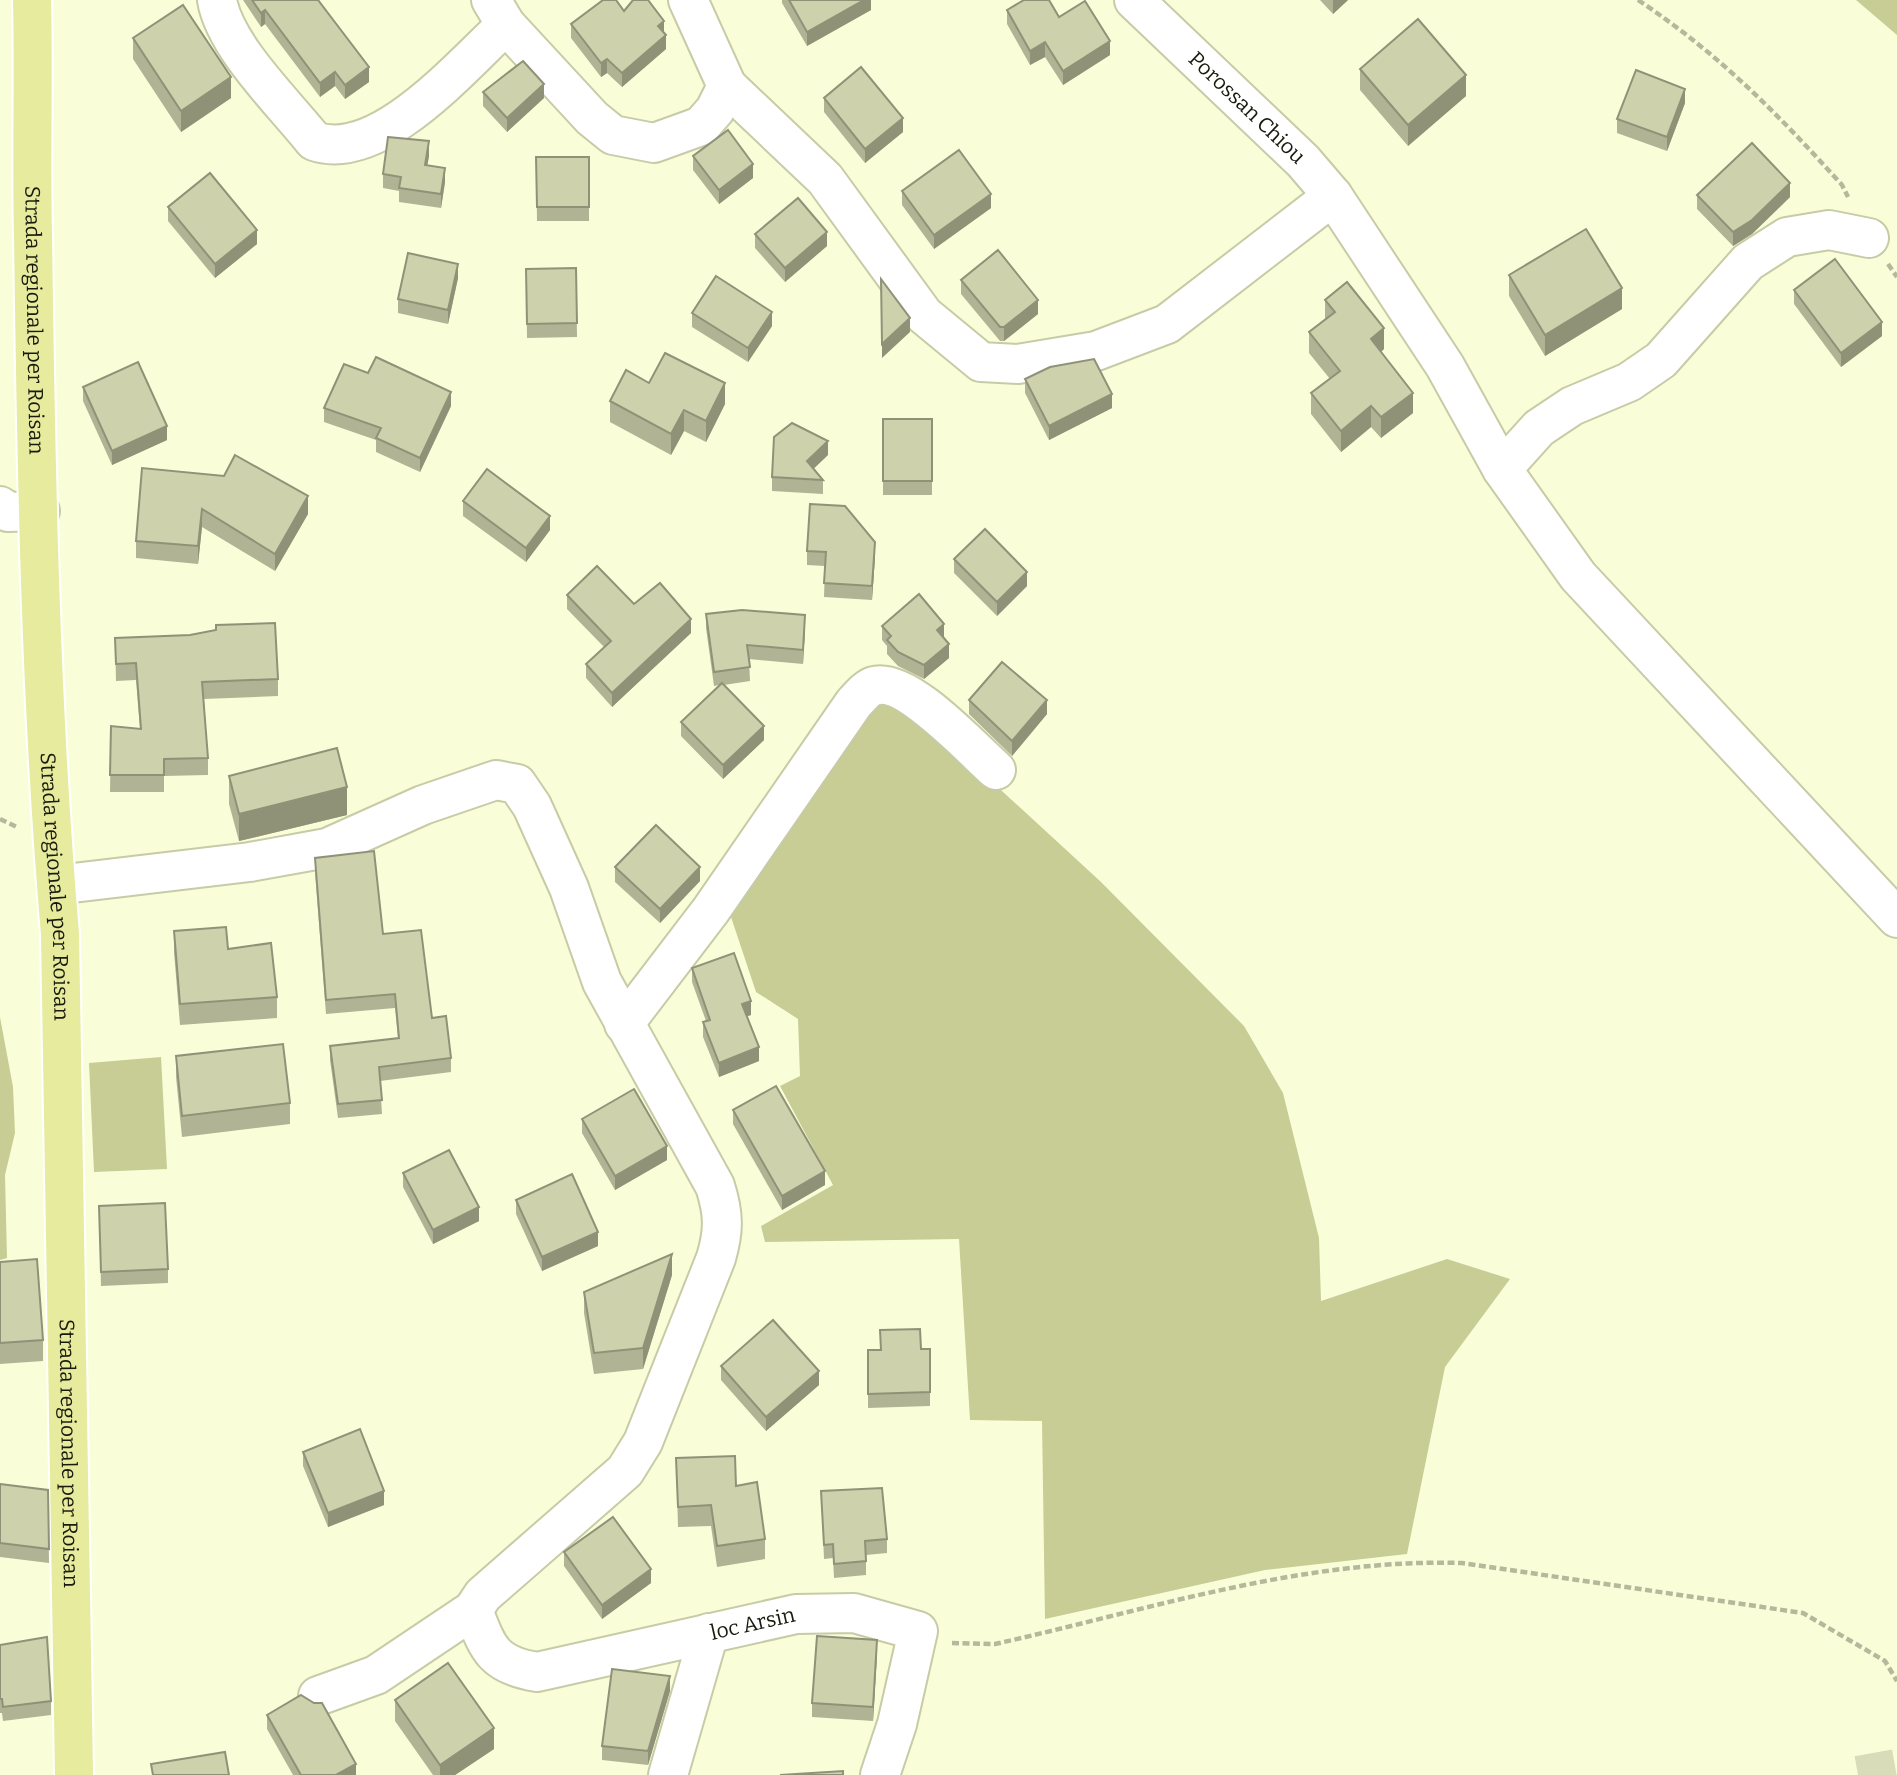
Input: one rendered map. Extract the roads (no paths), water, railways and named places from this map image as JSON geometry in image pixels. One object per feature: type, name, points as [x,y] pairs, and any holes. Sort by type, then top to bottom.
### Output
[{"type":"main road","name":"Strada regionale per Roisan","points":[[32,0],[33,231],[40,511],[50,827],[60,947],[74,1775]]},
{"type":"street","points":[[217,0],[220,15],[240,49],[314,141],[326,145],[347,145],[401,121],[498,13],[592,118],[613,135],[654,143],[701,126],[715,110],[727,86]]},
{"type":"street","points":[[688,0],[727,86],[825,179],[924,315],[981,362],[1018,364],[1096,351],[1167,324],[1341,209]]},
{"type":"street","name":"Porossan Chiou","points":[[1134,0],[1303,161],[1341,209],[1445,366],[1502,469],[1578,576],[1897,918]]},
{"type":"street","points":[[1502,469],[1539,428],[1572,406],[1629,382],[1661,360],[1748,262],[1787,237],[1829,230],[1869,238]]},
{"type":"street","points":[[0,506],[8,512],[40,511]]},
{"type":"street","points":[[624,1024],[710,910],[854,703],[872,686],[888,685],[908,693],[996,770]]},
{"type":"street","points":[[56,886],[250,862],[327,848],[423,805],[496,780],[517,784],[532,806],[569,888],[602,982],[715,1186],[724,1212],[724,1230],[716,1258],[643,1442],[625,1471],[483,1595],[473,1610],[376,1675],[318,1696]]},
{"type":"street","name":"loc Arsin","points":[[473,1610],[496,1658],[513,1669],[537,1672],[796,1614],[854,1613],[918,1631],[897,1724],[880,1775]]},
{"type":"street","points":[[668,1775],[709,1633]]},
{"type":"tunnel","points":[[1858,1775],[1897,1768]]}]
